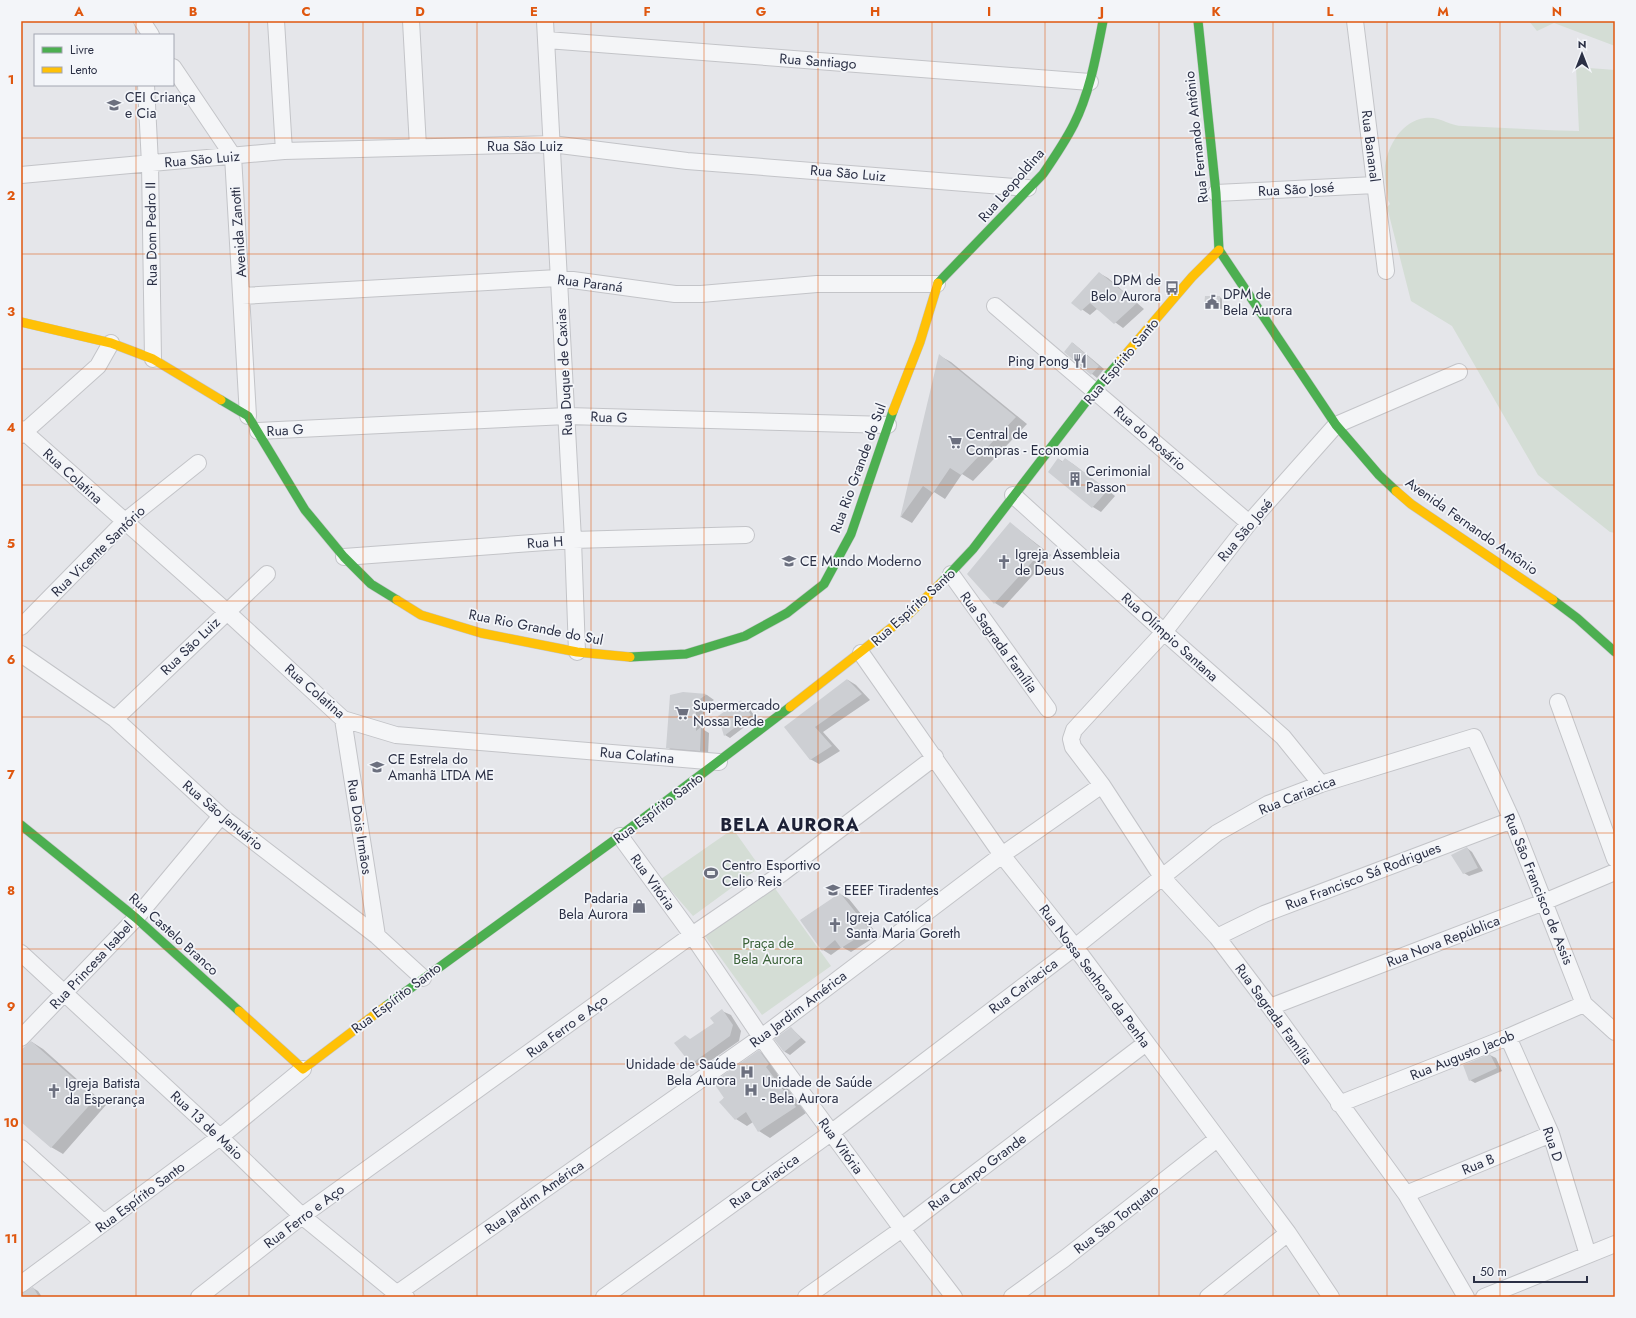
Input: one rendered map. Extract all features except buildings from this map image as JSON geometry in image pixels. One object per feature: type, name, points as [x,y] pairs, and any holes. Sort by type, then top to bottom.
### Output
[{"type":"street","points":[[276,21],[284,151]]},
{"type":"street","points":[[411,21],[418,147]]},
{"type":"street","name":"Rua Duque de Caxias","points":[[545,21],[558,278],[574,540],[577,652]]},
{"type":"street","name":"Rua Leopoldina","points":[[937,284],[1043,174],[1065,140],[1090,82],[1103,21]]},
{"type":"street","name":"Rua Fernando Antônio","points":[[1198,21],[1216,193],[1219,250]]},
{"type":"street","name":"Rua Bananal","points":[[1355,21],[1386,271]]},
{"type":"street","name":"Rua Santiago","points":[[547,40],[1090,82]]},
{"type":"street","points":[[174,68],[233,156]]},
{"type":"street","name":"Rua Dom Pedro II","points":[[146,86],[150,164],[153,358]]},
{"type":"street","name":"Rua São Luiz","points":[[21,175],[284,151],[552,144],[687,160],[1028,188]]},
{"type":"street","name":"Avenida Zanotti","points":[[233,156],[248,416]]},
{"type":"street","name":"Rua São José","points":[[1216,193],[1375,185]]},
{"type":"street","name":"Rua Espírito Santo","points":[[21,1284],[220,1137],[303,1069],[423,978],[620,836],[719,762],[861,653],[909,614],[951,574],[973,549],[1095,390],[1192,277],[1219,250]]},
{"type":"street","name":"Avenida Fernando Antônio","points":[[1219,250],[1336,425],[1378,475],[1411,504],[1577,618],[1615,652]]},
{"type":"street","name":"Rua Paraná","points":[[242,296],[558,278],[675,294],[701,294],[817,284],[937,284]]},
{"type":"street","name":"Rua Rio Grande do Sul","points":[[21,322],[111,343],[153,358],[248,416],[305,510],[344,556],[371,584],[421,615],[481,633],[577,652],[639,658],[686,654],[745,636],[788,613],[824,584],[851,534],[888,425],[920,342],[937,284]]},
{"type":"street","name":"Rua do Rosário","points":[[995,306],[1249,523]]},
{"type":"street","points":[[22,432],[98,366],[111,343]]},
{"type":"street","name":"Rua São José","points":[[1071,739],[1074,730],[1164,632],[1249,523],[1336,425],[1459,372]]},
{"type":"street","name":"Rua G","points":[[258,431],[567,416],[888,425]]},
{"type":"street","name":"Rua Colatina","points":[[22,432],[226,611],[343,719],[396,735],[719,762]]},
{"type":"street","name":"Rua Vicente Santório","points":[[21,627],[124,522],[198,463]]},
{"type":"street","name":"Rua Olímpio Santana","points":[[1013,495],[1283,738],[1321,784]]},
{"type":"street","name":"Rua H","points":[[344,556],[574,540],[746,535]]},
{"type":"street","name":"Rua São Luiz","points":[[115,719],[226,611],[267,574]]},
{"type":"street","name":"Rua Sagrada Família","points":[[951,574],[1048,709]]},
{"type":"street","name":"Rua Nossa Senhora da Penha","points":[[861,653],[1002,855],[1075,947],[1288,1233],[1331,1297]]},
{"type":"street","name":"Rua São Januário","points":[[21,654],[115,719],[221,816],[376,936],[423,978]]},
{"type":"street","points":[[1558,702],[1615,859]]},
{"type":"street","name":"Rua Dois Irmãos","points":[[343,719],[376,936]]},
{"type":"street","name":"Rua Cariacica","points":[[604,1297],[832,1132],[1075,947],[1217,833],[1268,804],[1321,784],[1474,738]]},
{"type":"street","name":"Rua São Francisco de Assis","points":[[1474,738],[1512,820],[1584,1004],[1615,1032]]},
{"type":"street","name":"Rua Sagrada Família","points":[[1071,739],[1073,747],[1102,785],[1162,877],[1217,938],[1270,1007],[1339,1104],[1406,1194],[1466,1297]]},
{"type":"street","name":"Rua Ferro e Aço","points":[[199,1297],[302,1216],[692,935],[781,874],[935,757]]},
{"type":"street","name":"Rua Jardim América","points":[[398,1296],[761,1037],[1002,855],[1102,785]]},
{"type":"street","name":"Rua Princesa Isabel","points":[[21,1038],[65,994],[136,918],[221,816]]},
{"type":"street","name":"Rua Francisco Sá Rodrigues","points":[[1217,938],[1264,914],[1512,820]]},
{"type":"street","name":"Rua Castelo Branco","points":[[21,825],[136,918],[303,1069]]},
{"type":"street","name":"Rua Vitória","points":[[620,836],[692,935],[761,1037],[832,1132],[902,1230],[954,1297]]},
{"type":"street","name":"Rua Nova República","points":[[1270,1007],[1544,902],[1615,872]]},
{"type":"street","name":"Rua 13 de Maio","points":[[21,954],[220,1137],[302,1216],[398,1296]]},
{"type":"street","name":"Rua Augusto Jacob","points":[[1339,1104],[1508,1037],[1584,1004]]},
{"type":"street","name":"Rua D","points":[[1508,1037],[1551,1134],[1588,1255]]},
{"type":"street","name":"Rua Campo Grande","points":[[806,1297],[902,1230],[1146,1043]]},
{"type":"street","name":"Rua B","points":[[1406,1194],[1551,1134]]},
{"type":"street","name":"Rua São Torquato","points":[[1012,1297],[1064,1259],[1217,1139]]},
{"type":"street","points":[[21,1148],[104,1223]]},
{"type":"street","points":[[1208,1297],[1288,1233]]},
{"type":"street","points":[[1484,1297],[1615,1244]]},
{"type":"green space","points":[[1529,21],[1615,21],[1615,46],[1554,23],[1537,31]]},
{"type":"green space","points":[[1576,67],[1615,70],[1615,533],[1610,532],[1538,475],[1452,326],[1411,301],[1387,207],[1390,204],[1388,200],[1385,166],[1389,150],[1398,135],[1409,124],[1425,118],[1435,118],[1458,126],[1579,131]]},
{"type":"green space","name":"Centro Esportivo Celio Reis","points":[[733,829],[760,867],[693,916],[661,879]]},
{"type":"green space","name":"Praça de Bela Aurora","points":[[774,887],[831,966],[762,1015],[705,936]]},
{"type":"traffic: fast","points":[[938,283],[1043,174],[1059,150],[1080,112],[1092,74],[1103,21]]},
{"type":"traffic: fast","points":[[1198,21],[1216,193],[1219,250]]},
{"type":"traffic: fast","points":[[1219,250],[1336,425],[1379,475],[1396,491]]},
{"type":"traffic: fast","points":[[941,583],[973,549],[1095,390],[1120,361]]},
{"type":"traffic: fast","points":[[221,400],[248,416],[305,510],[344,557],[371,584],[397,600]]},
{"type":"traffic: fast","points":[[630,657],[686,654],[745,636],[787,613],[824,584],[851,534],[893,411]]},
{"type":"traffic: fast","points":[[1553,600],[1577,618],[1615,652]]},
{"type":"traffic: fast","points":[[386,1006],[620,836],[790,707]]},
{"type":"traffic: fast","points":[[21,825],[136,918],[239,1011]]},
{"type":"traffic: slow","points":[[1120,361],[1192,277],[1219,250]]},
{"type":"traffic: slow","points":[[893,411],[920,342],[938,283]]},
{"type":"traffic: slow","points":[[21,322],[111,343],[153,359],[221,400]]},
{"type":"traffic: slow","points":[[1396,491],[1411,504],[1553,600]]},
{"type":"traffic: slow","points":[[790,707],[909,614],[941,583]]},
{"type":"traffic: slow","points":[[397,600],[421,615],[481,633],[577,652],[630,657]]},
{"type":"traffic: slow","points":[[239,1011],[303,1069],[386,1006]]},
{"type":"place","name":"CEI Criança e Cia","points":[[114,105]]},
{"type":"place","name":"DPM de Belo Aurora","points":[[1172,288]]},
{"type":"place","name":"DPM de Bela Aurora","points":[[1212,302]]},
{"type":"place","name":"Ping Pong","points":[[1080,361]]},
{"type":"place","name":"Central de Compras - Economia","points":[[955,442]]},
{"type":"place","name":"Cerimonial Passon","points":[[1075,479]]},
{"type":"place","name":"CE Mundo Moderno","points":[[789,561]]},
{"type":"place","name":"Igreja Assembleia de Deus","points":[[1004,562]]},
{"type":"place","name":"Supermercado Nossa Rede","points":[[682,713]]},
{"type":"place","name":"CE Estrela do Amanhã LTDA ME","points":[[377,767]]},
{"type":"place","name":"Centro Esportivo Celio Reis","points":[[711,873]]},
{"type":"place","name":"EEEF Tiradentes","points":[[833,890]]},
{"type":"place","name":"Padaria Bela Aurora","points":[[639,906]]},
{"type":"place","name":"Igreja Católica Santa Maria Goreth","points":[[835,925]]},
{"type":"place","name":"Unidade de Saúde Bela Aurora","points":[[747,1072]]},
{"type":"place","name":"Unidade de Saúde - Bela Aurora","points":[[751,1090]]},
{"type":"place","name":"Igreja Batista da Esperança","points":[[54,1091]]},
{"type":"district","name":"BELA AURORA","points":[[790,825]]}]
